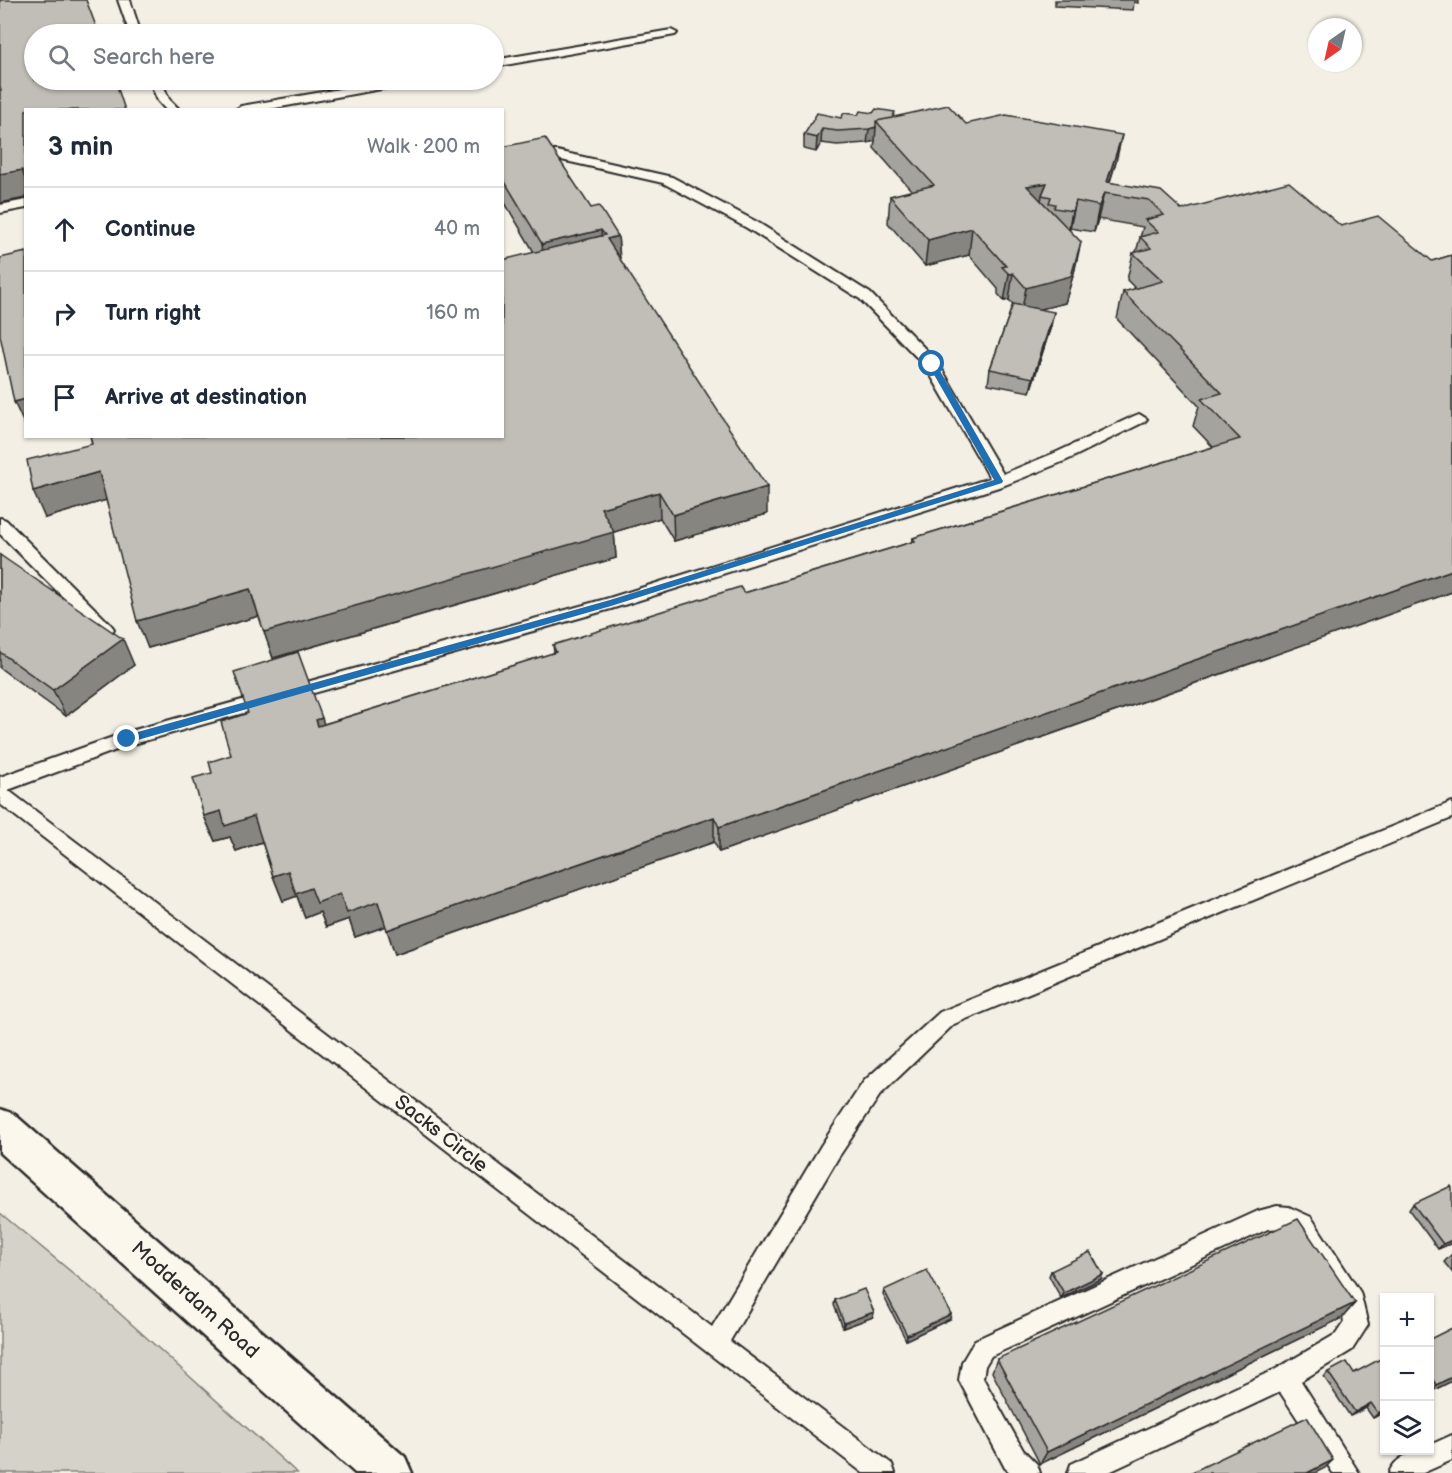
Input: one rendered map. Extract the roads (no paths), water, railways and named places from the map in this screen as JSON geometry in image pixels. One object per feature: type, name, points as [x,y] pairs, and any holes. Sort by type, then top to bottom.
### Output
[{"type":"street","name":"Modderdam Road","points":[[0,1127],[389,1473]]},
{"type":"lane","points":[[124,0],[132,24]]},
{"type":"lane","points":[[504,62],[671,33]]},
{"type":"lane","points":[[159,90],[164,101],[172,108]]},
{"type":"lane","points":[[252,108],[353,90]]},
{"type":"lane","points":[[504,163],[538,155],[557,155],[668,180],[752,225],[865,296],[932,364],[999,481]]},
{"type":"lane","points":[[0,209],[24,204]]},
{"type":"lane","points":[[0,784],[127,739],[611,603],[999,481],[1062,456],[1139,418]]},
{"type":"lane","points":[[0,524],[105,629]]},
{"type":"lane","name":"Sacks Circle","points":[[0,794],[883,1473]]},
{"type":"lane","points":[[715,1345],[830,1151],[872,1088],[947,1018],[1452,810]]},
{"type":"lane","points":[[1028,1473],[1014,1459],[970,1380],[975,1357],[983,1348],[1266,1219],[1281,1215],[1292,1218],[1303,1225],[1352,1300],[1356,1314],[1356,1326],[1344,1342],[1284,1377],[1080,1473]]},
{"type":"lane","points":[[1284,1377],[1347,1473]]},
{"type":"lane","points":[[1412,1470],[1452,1447]]}]
